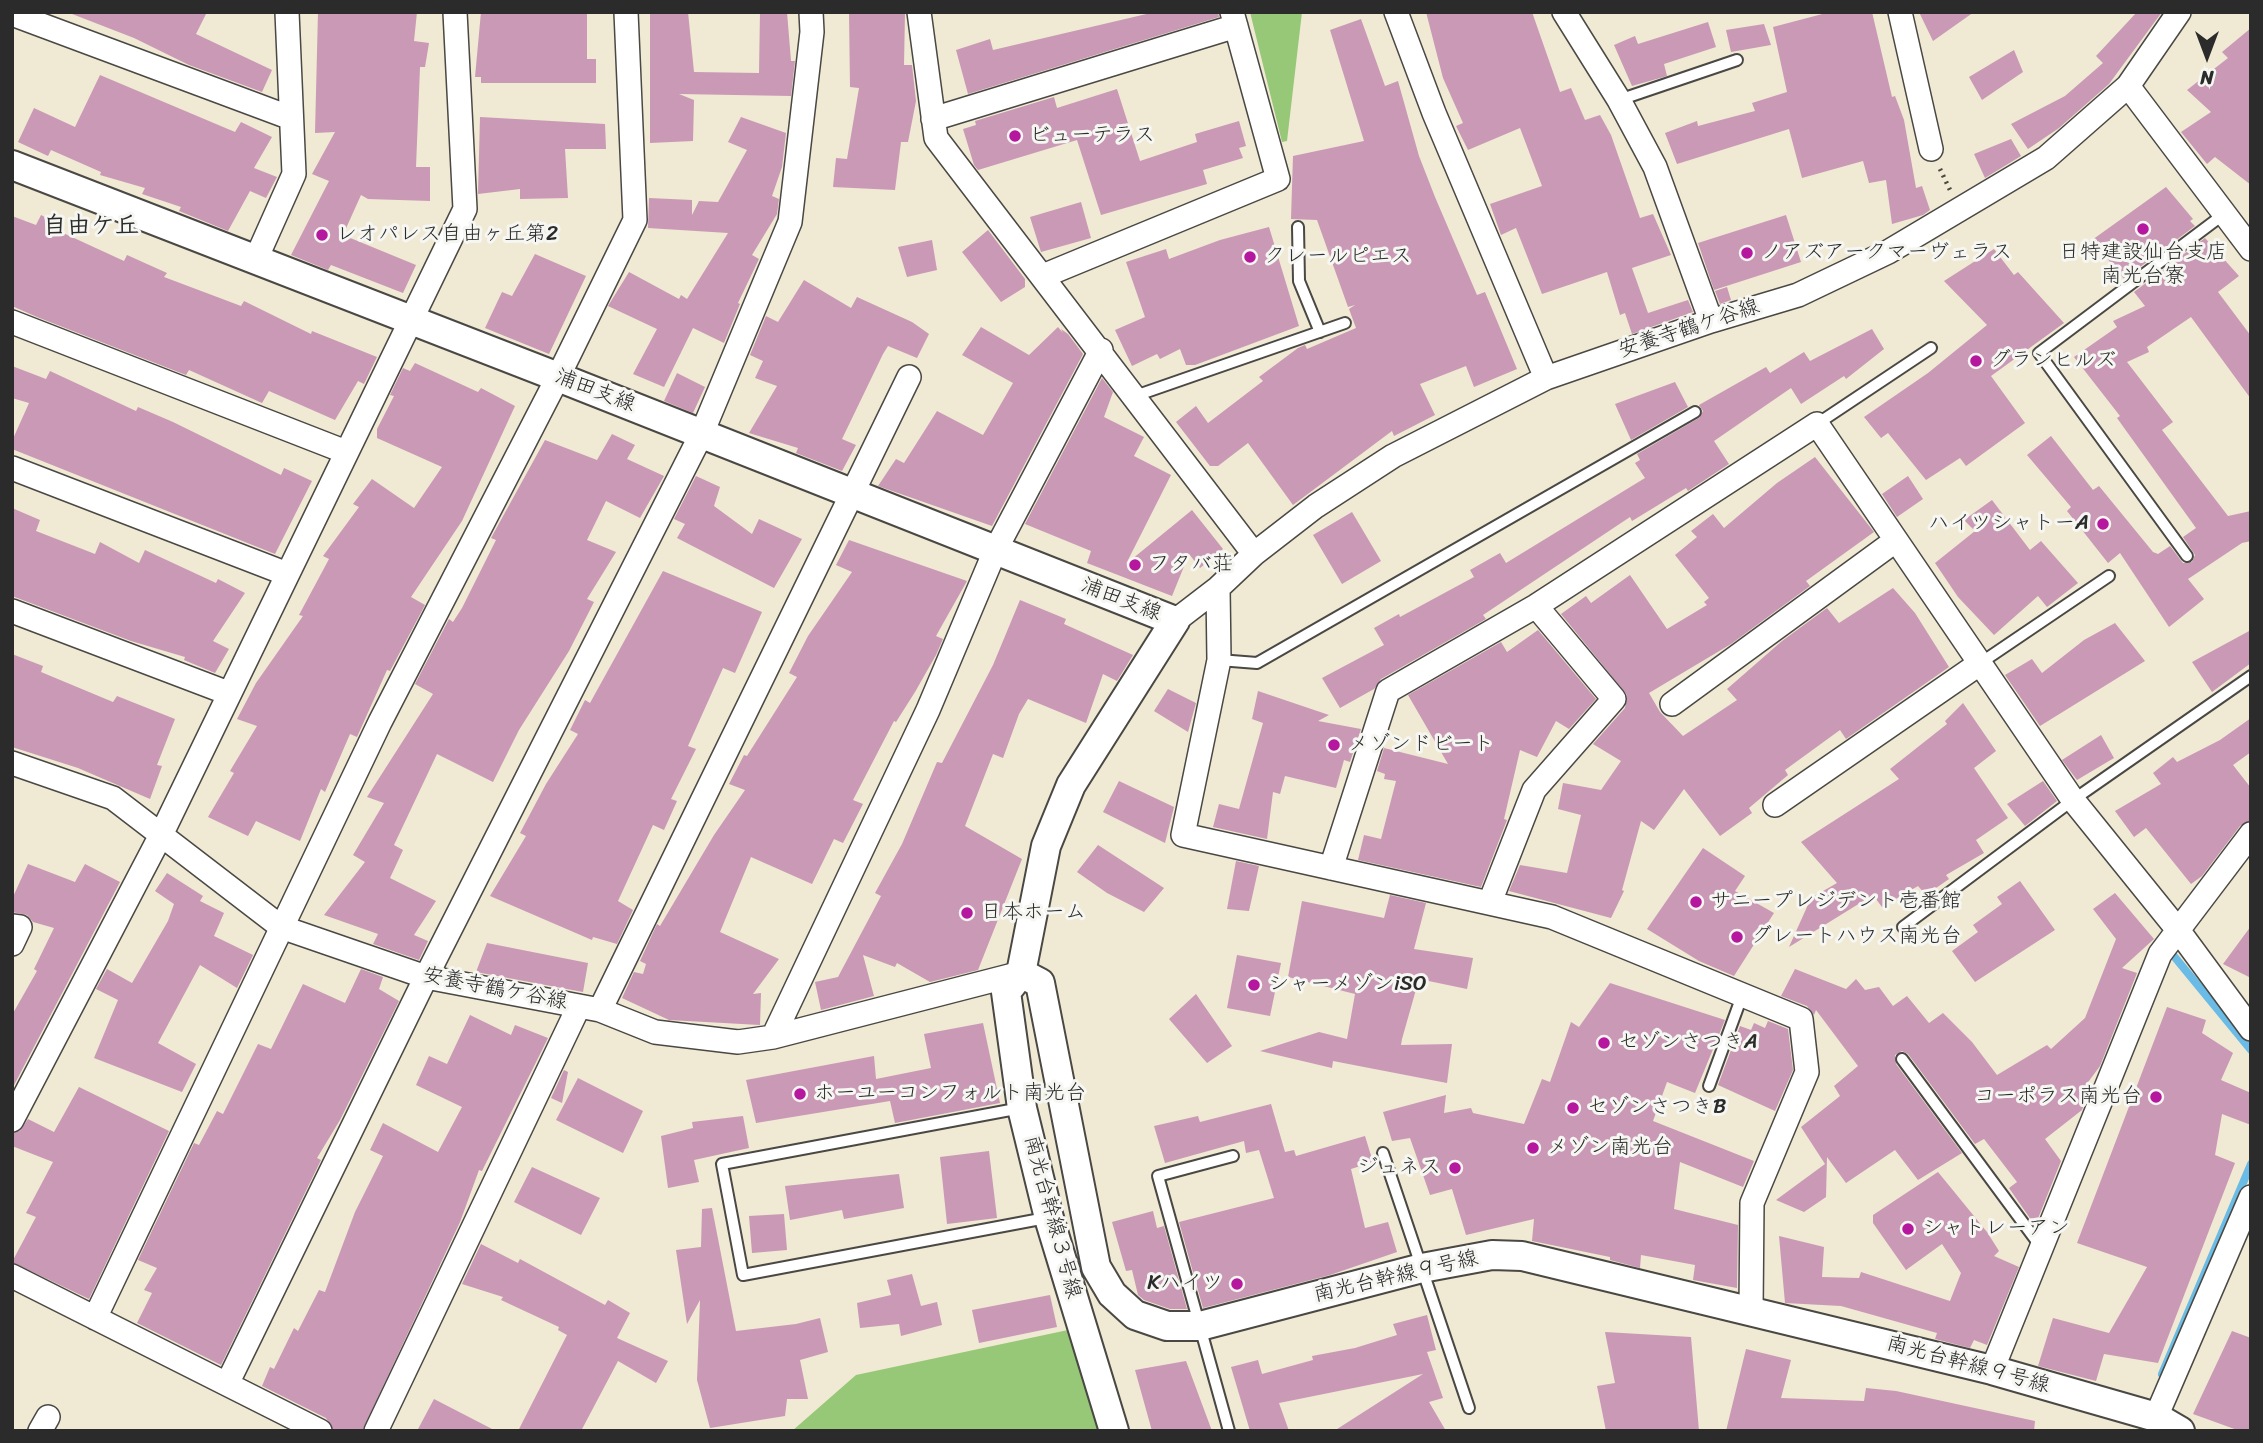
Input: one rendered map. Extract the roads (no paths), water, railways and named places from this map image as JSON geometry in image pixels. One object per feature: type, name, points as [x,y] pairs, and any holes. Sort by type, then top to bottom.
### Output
[{"type":"street","points":[[256,259],[294,174],[287,12]]},
{"type":"street","points":[[12,1120],[162,833],[465,209],[455,12]]},
{"type":"street","points":[[94,1318],[380,722],[558,377],[635,220],[626,12]]},
{"type":"street","points":[[227,1384],[426,977],[702,433],[790,222],[812,32],[811,12]]},
{"type":"street","points":[[919,12],[936,138],[1101,350],[1254,554]]},
{"type":"street","points":[[1396,12],[1434,113],[1546,378]]},
{"type":"street","points":[[1564,12],[1619,100],[1655,167],[1711,320]]},
{"type":"street","points":[[1900,12],[1931,149]]},
{"type":"street","name":"安養寺鶴ケ谷線","points":[[1175,621],[1316,506],[1393,456],[1546,378],[1711,320],[1798,295],[1888,252],[2046,158],[2129,86],[2179,12]]},
{"type":"street","points":[[12,13],[292,118]]},
{"type":"street","points":[[933,119],[1234,19],[1278,179],[1043,276]]},
{"type":"street","points":[[2129,86],[2251,249]]},
{"type":"street","name":"浦田支線","points":[[12,165],[702,433],[1175,621]]},
{"type":"street","points":[[12,323],[346,452]]},
{"type":"street","points":[[773,1037],[928,709],[995,551],[1101,350]]},
{"type":"street","points":[[376,1431],[589,1008],[854,495],[909,377]]},
{"type":"street","points":[[1331,868],[1388,691],[1536,606],[1817,424],[2073,800],[2178,930],[2251,1029]]},
{"type":"street","points":[[12,468],[287,574]]},
{"type":"street","points":[[1672,704],[1895,541]]},
{"type":"street","points":[[1218,588],[1219,660],[1184,835],[1552,917],[1801,1019],[1807,1072],[1752,1203],[1751,1310]]},
{"type":"street","points":[[1490,902],[1534,790],[1614,699],[1536,606]]},
{"type":"street","points":[[12,611],[228,693]]},
{"type":"street","name":"南光台幹線３号線","points":[[1114,1431],[1049,1218],[1022,1108],[1006,992],[1021,973],[1046,846],[1071,785],[1175,621]]},
{"type":"street","points":[[1775,805],[1979,664]]},
{"type":"street","name":"安養寺鶴ケ谷線","points":[[12,763],[113,798],[281,927],[426,977],[589,1008],[655,1032],[738,1042],[773,1037],[1021,973]]},
{"type":"street","points":[[1992,1370],[2160,954],[2251,834]]},
{"type":"street","points":[[12,926],[20,927],[12,944]]},
{"type":"street","name":"南光台幹線９号線","points":[[1021,973],[1040,983],[1096,1267],[1112,1294],[1135,1315],[1167,1326],[1200,1326],[1422,1268],[1492,1255],[1522,1256],[1992,1370],[2155,1417],[2180,1431]]},
{"type":"street","points":[[2155,1417],[2251,1197]]},
{"type":"street","points":[[12,1276],[320,1431]]},
{"type":"lane","points":[[1619,100],[1737,60]]},
{"type":"lane","points":[[2187,556],[2039,353],[2224,214]]},
{"type":"lane","points":[[1298,226],[1299,281],[1320,332]]},
{"type":"lane","points":[[1135,396],[1345,323]]},
{"type":"lane","points":[[1817,424],[1931,348]]},
{"type":"lane","points":[[1219,660],[1257,663],[1695,412]]},
{"type":"lane","points":[[1979,664],[2109,576]]},
{"type":"lane","points":[[1903,927],[2073,800],[2251,676]]},
{"type":"lane","points":[[1709,1086],[1742,996]]},
{"type":"lane","points":[[1902,1059],[2041,1247]]},
{"type":"lane","points":[[1022,1108],[722,1164],[743,1275],[1049,1218]]},
{"type":"lane","points":[[1383,1153],[1469,1408]]},
{"type":"lane","points":[[1229,1431],[1158,1176],[1233,1156]]},
{"type":"waterway","points":[[2173,955],[2251,1050]]},
{"type":"waterway","points":[[2162,1374],[2251,1164]]},
{"type":"place","name":"ビューテラス","points":[[1015,136]]},
{"type":"place","name":"日特建設仙台支店 南光台寮","points":[[2143,229]]},
{"type":"place","name":"レオパレス自由ヶ丘第2","points":[[322,235]]},
{"type":"place","name":"ノアズアークマーヴェラス","points":[[1747,253]]},
{"type":"place","name":"クレールピエス","points":[[1250,257]]},
{"type":"place","name":"グランヒルズ","points":[[1976,361]]},
{"type":"place","name":"ハイツシャトーA","points":[[2103,524]]},
{"type":"place","name":"フタバ荘","points":[[1135,565]]},
{"type":"place","name":"メゾンドビート","points":[[1334,745]]},
{"type":"place","name":"サニープレジデント壱番館","points":[[1696,902]]},
{"type":"place","name":"日本ホーム","points":[[967,913]]},
{"type":"place","name":"グレートハウス南光台","points":[[1737,937]]},
{"type":"place","name":"シャーメゾンiSO","points":[[1254,985]]},
{"type":"place","name":"セゾンさつきA","points":[[1604,1043]]},
{"type":"place","name":"ホーユーコンフォルト南光台","points":[[800,1094]]},
{"type":"place","name":"コーポラス南光台","points":[[2156,1097]]},
{"type":"place","name":"セゾンさつきB","points":[[1573,1108]]},
{"type":"place","name":"メゾン南光台","points":[[1533,1148]]},
{"type":"place","name":"ジュネス","points":[[1455,1168]]},
{"type":"place","name":"シャトレーアン","points":[[1908,1229]]},
{"type":"place","name":"Kハイツ","points":[[1237,1284]]},
{"type":"district","name":"自由ケ丘","points":[[91,227]]}]
